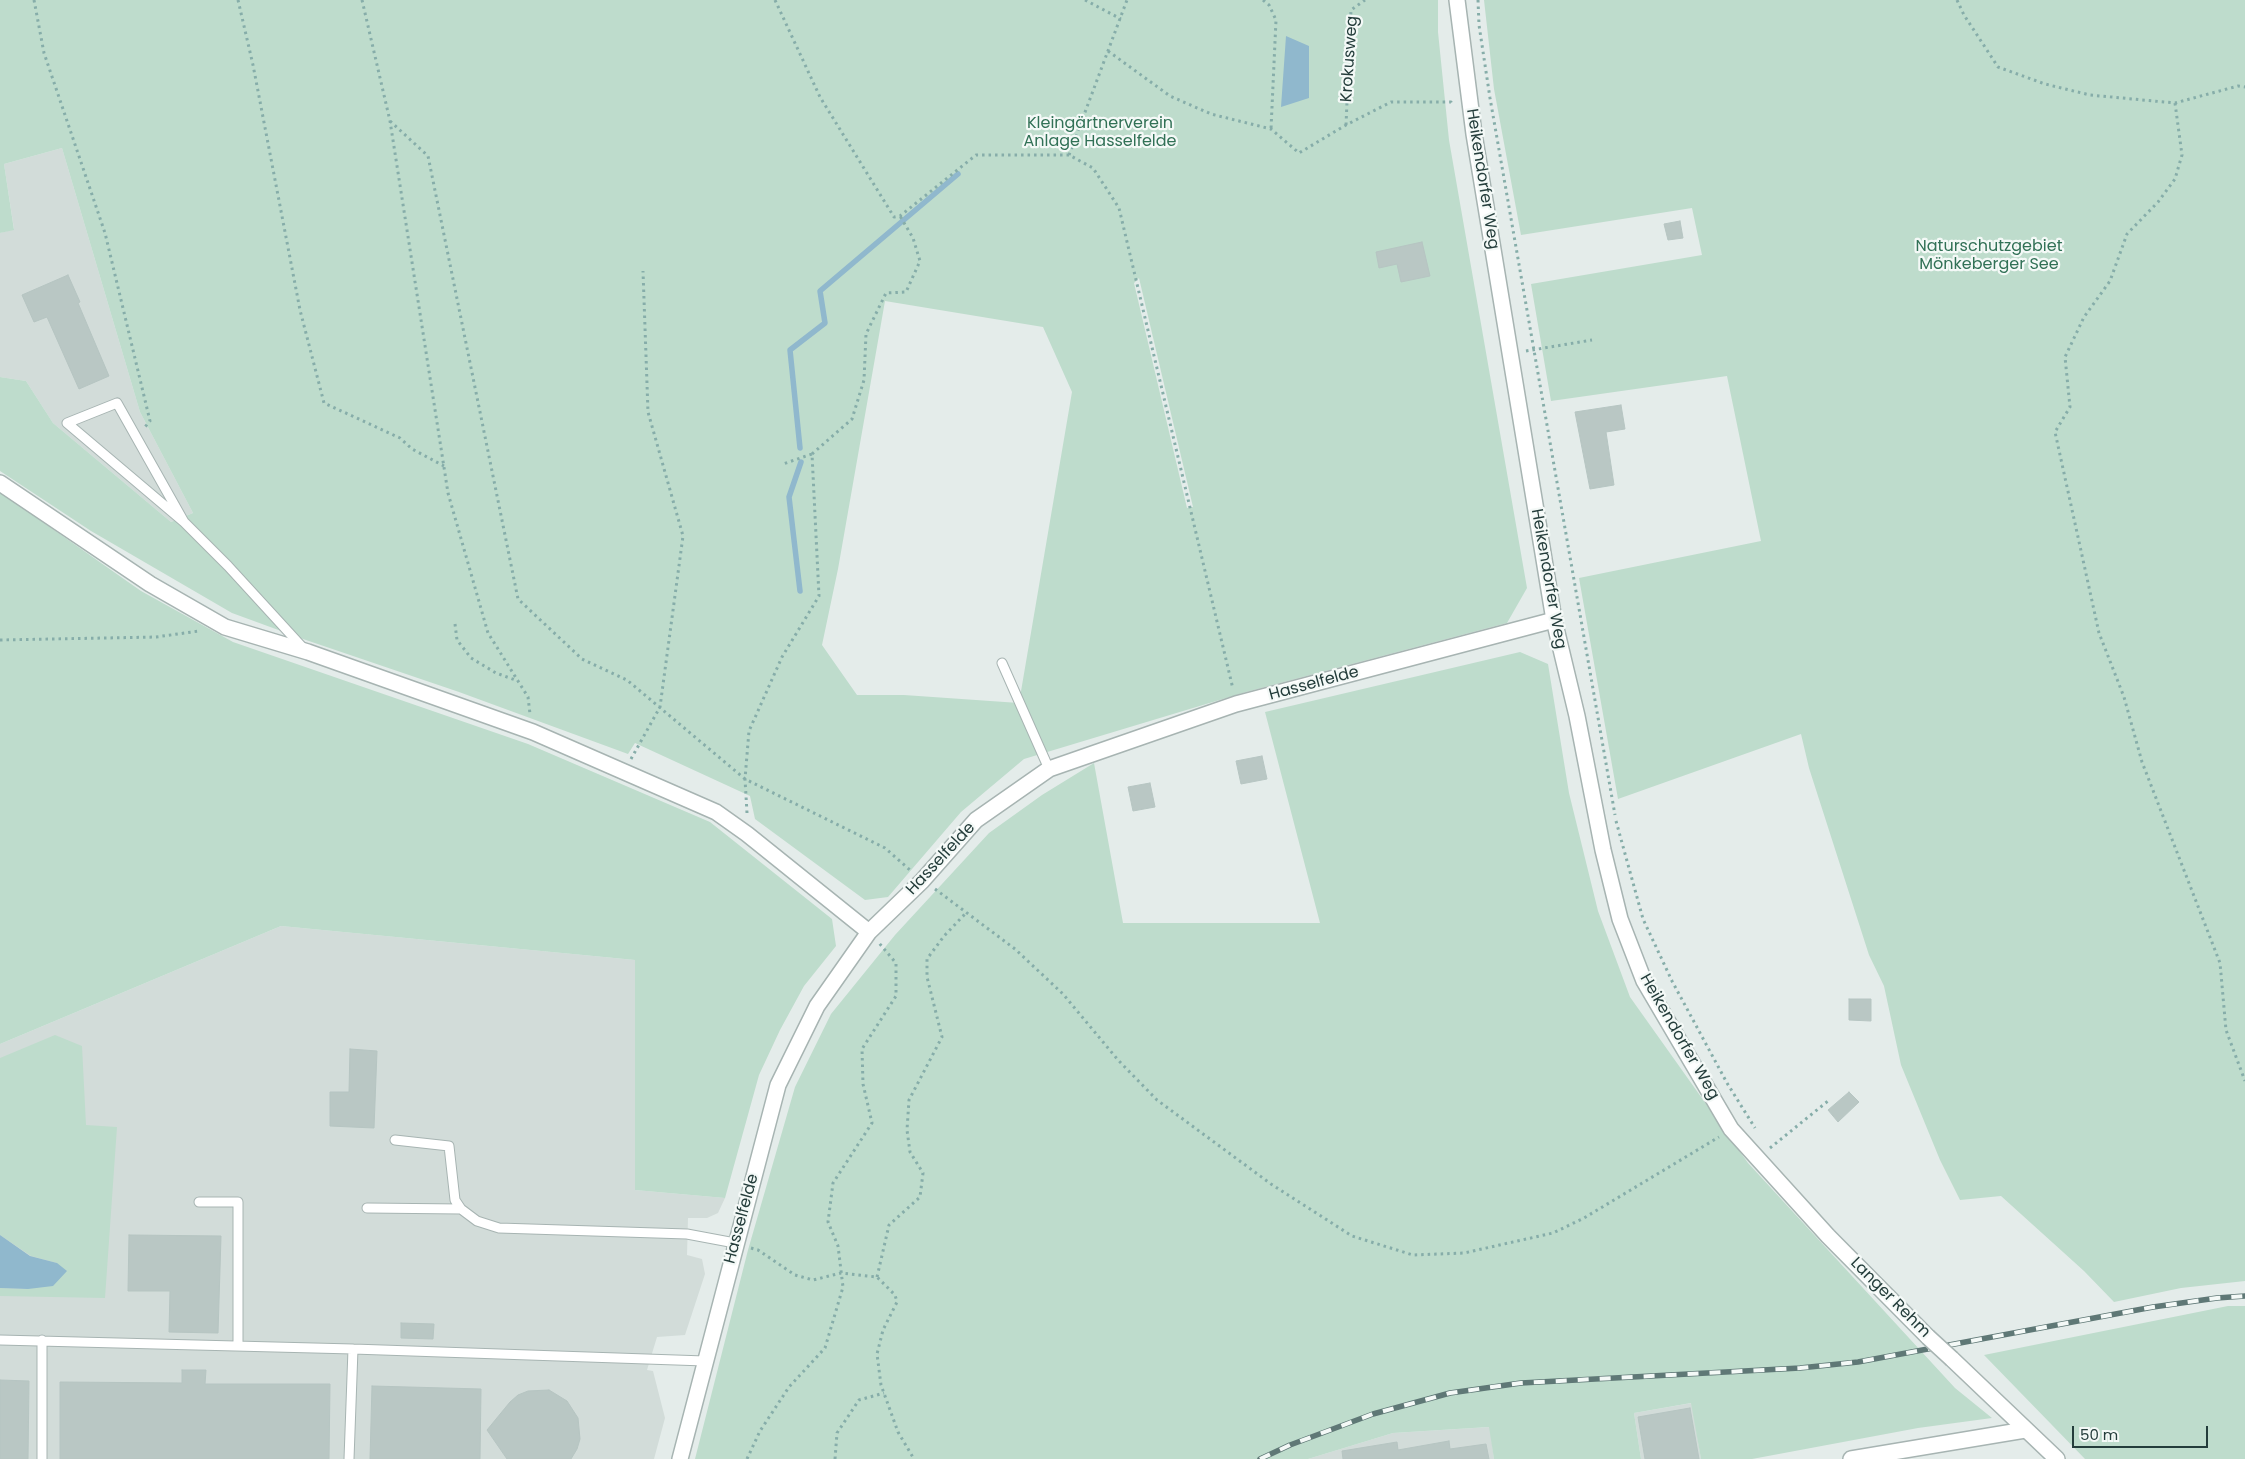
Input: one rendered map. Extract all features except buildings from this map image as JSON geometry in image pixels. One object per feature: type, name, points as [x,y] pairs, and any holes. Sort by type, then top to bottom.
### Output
[{"type":"street","name":"Heikendorfer Weg","points":[[1457,0],[1474,134],[1554,620],[1576,716],[1603,850],[1620,919],[1644,980],[1732,1129]]},
{"type":"street","points":[[0,482],[150,584],[224,627],[308,652],[533,732],[716,812],[748,834],[869,932]]},
{"type":"street","name":"Hasselfelde","points":[[680,1459],[778,1084],[817,1006],[869,932],[922,880],[976,820],[1049,769],[1236,704],[1554,620]]},
{"type":"street","name":"Langer Rehm","points":[[1732,1129],[1828,1236],[1928,1337],[2057,1459]]},
{"type":"street","points":[[1851,1459],[2025,1430]]},
{"type":"lane","points":[[184,522],[117,403],[67,422],[184,522],[308,652]]},
{"type":"lane","points":[[1002,663],[1049,769]]},
{"type":"lane","points":[[396,1140],[449,1146],[455,1200],[461,1209],[477,1221],[498,1228],[687,1234],[735,1243]]},
{"type":"lane","points":[[199,1202],[238,1202],[238,1346]]},
{"type":"lane","points":[[367,1208],[461,1209]]},
{"type":"lane","points":[[0,1340],[353,1349],[705,1361]]},
{"type":"lane","points":[[42,1340],[42,1459]]},
{"type":"lane","points":[[349,1459],[353,1349]]},
{"type":"path","points":[[34,0],[44,53],[105,233],[150,421],[136,437]]},
{"type":"path","points":[[238,0],[253,66],[300,310],[324,403],[400,438],[412,449],[444,466]]},
{"type":"path","points":[[362,0],[390,121],[448,493],[488,633],[528,697],[533,732]]},
{"type":"path","points":[[775,0],[820,97],[894,217],[902,219],[913,238],[920,261],[906,292],[886,293],[866,334],[864,380],[852,420],[812,454],[783,464]]},
{"type":"path","points":[[1085,0],[1121,19]]},
{"type":"path","points":[[1069,156],[1127,0]]},
{"type":"path","points":[[1263,0],[1269,5],[1276,20],[1271,129]]},
{"type":"path","name":"Krokusweg","points":[[1346,125],[1351,10],[1365,0]]},
{"type":"path","points":[[1478,0],[1479,25],[1490,98],[1616,823],[1643,919],[1672,981],[1727,1083],[1750,1121]]},
{"type":"path","points":[[1957,0],[1964,15],[1998,67],[2044,84],[2090,95],[2175,103],[2238,86],[2245,86]]},
{"type":"path","points":[[1108,51],[1170,96],[1211,114],[1271,129],[1299,153],[1346,125],[1391,102],[1451,102]]},
{"type":"path","points":[[2175,103],[2182,155],[2175,179],[2158,202],[2127,234],[2110,281],[2084,317],[2065,357],[2070,407],[2055,432],[2099,633],[2124,697],[2146,771],[2220,963],[2226,1030],[2245,1081]]},
{"type":"path","points":[[902,219],[976,155],[1069,156],[1093,168],[1119,208],[1236,704]]},
{"type":"path","points":[[624,772],[660,706],[683,536],[648,412],[643,271]]},
{"type":"path","points":[[1533,350],[1592,340]]},
{"type":"path","points":[[748,834],[745,779],[748,732],[782,657],[818,596],[812,454]]},
{"type":"path","points":[[455,624],[458,640],[471,658],[496,673],[518,682]]},
{"type":"path","points":[[0,640],[156,637],[224,627]]},
{"type":"path","points":[[877,1277],[889,1225],[920,1197],[923,1173],[910,1152],[907,1130],[909,1100],[942,1037],[927,977],[927,959],[944,936],[966,913]]},
{"type":"path","points":[[747,1459],[760,1431],[789,1387],[825,1348],[843,1287],[838,1246],[828,1222],[833,1183],[872,1123],[863,1084],[862,1049],[896,996],[896,963],[869,932]]},
{"type":"path","points":[[1757,1158],[1828,1101]]},
{"type":"path","points":[[735,1243],[758,1250],[795,1275],[813,1280],[841,1273],[877,1277],[895,1295],[896,1302],[883,1330],[877,1354],[884,1393],[898,1432],[914,1459]]},
{"type":"path","points":[[835,1459],[837,1433],[859,1400],[884,1393]]},
{"type":"shaded area","points":[[62,148],[140,412],[193,513],[171,522],[53,423],[26,381],[0,377],[0,233],[14,229],[4,164]]},
{"type":"shaded area","points":[[281,926],[635,960],[635,1190],[725,1198],[718,1213],[707,1218],[688,1218],[687,1255],[702,1259],[705,1274],[685,1335],[657,1337],[647,1370],[653,1371],[665,1418],[654,1459],[0,1459],[0,1044]]},
{"type":"shaded area","points":[[1692,1403],[1701,1459],[1641,1459],[1634,1413]]},
{"type":"shaded area","points":[[1490,1427],[1494,1459],[1308,1459],[1393,1433]]},
{"type":"green space","name":"Kleingärtnerverein Anlage Hasselfelde","points":[[0,0],[1438,0],[1438,32],[1449,140],[1527,588],[1507,623],[1246,692],[1024,759],[961,812],[888,897],[865,900],[755,819],[750,796],[635,743],[628,754],[459,692],[232,613],[91,531],[0,471],[0,377],[26,381],[53,423],[171,522],[193,513],[140,412],[62,148],[4,164],[14,230],[0,233]],"holes":[[[1139,278],[1193,507],[1187,508],[1134,283]],[[885,301],[1043,327],[1072,392],[1019,703],[904,695],[857,695],[822,645],[838,569]]]},
{"type":"green space","name":"Naturschutzgebiet Mönkeberger See","points":[[1484,0],[2245,0],[2245,1281],[2181,1288],[2114,1302],[2084,1271],[2001,1196],[1960,1200],[1940,1160],[1901,1065],[1884,986],[1869,955],[1809,768],[1801,734],[1618,799],[1579,578],[1761,541],[1727,376],[1551,401],[1531,284],[1702,255],[1692,208],[1521,235],[1494,89]]},
{"type":"green space","points":[[0,492],[141,591],[233,642],[528,744],[710,822],[832,919],[836,946],[804,986],[780,1030],[759,1075],[725,1198],[635,1190],[635,960],[281,926],[0,1044]]},
{"type":"green space","points":[[1520,652],[1548,664],[1569,793],[1598,911],[1630,997],[1748,1163],[1955,1388],[1992,1418],[1918,1428],[1752,1459],[1701,1459],[1691,1403],[1634,1413],[1641,1459],[1494,1459],[1489,1427],[1393,1433],[1308,1459],[695,1459],[748,1250],[795,1087],[831,1014],[895,935],[989,833],[1042,795],[1094,763],[1123,923],[1320,923],[1265,712]]},
{"type":"green space","points":[[55,1035],[82,1046],[86,1125],[117,1127],[105,1298],[0,1296],[0,1288],[28,1289],[57,1263],[31,1256],[0,1235],[0,1058]]},
{"type":"green space","points":[[2228,1306],[2245,1306],[2245,1459],[2085,1459],[1984,1355]]},
{"type":"water","points":[[1286,36],[1309,46],[1309,98],[1281,107]]},
{"type":"water","points":[[0,1235],[30,1256],[57,1263],[67,1271],[53,1286],[28,1289],[0,1288]]},
{"type":"waterway","points":[[800,448],[790,350],[825,323],[820,291],[958,174]]},
{"type":"waterway","points":[[800,591],[789,497],[801,462]]},
{"type":"railway","points":[[1260,1459],[1290,1445],[1373,1414],[1450,1393],[1521,1383],[1800,1368],[1858,1362],[2153,1307],[2245,1296]]}]
